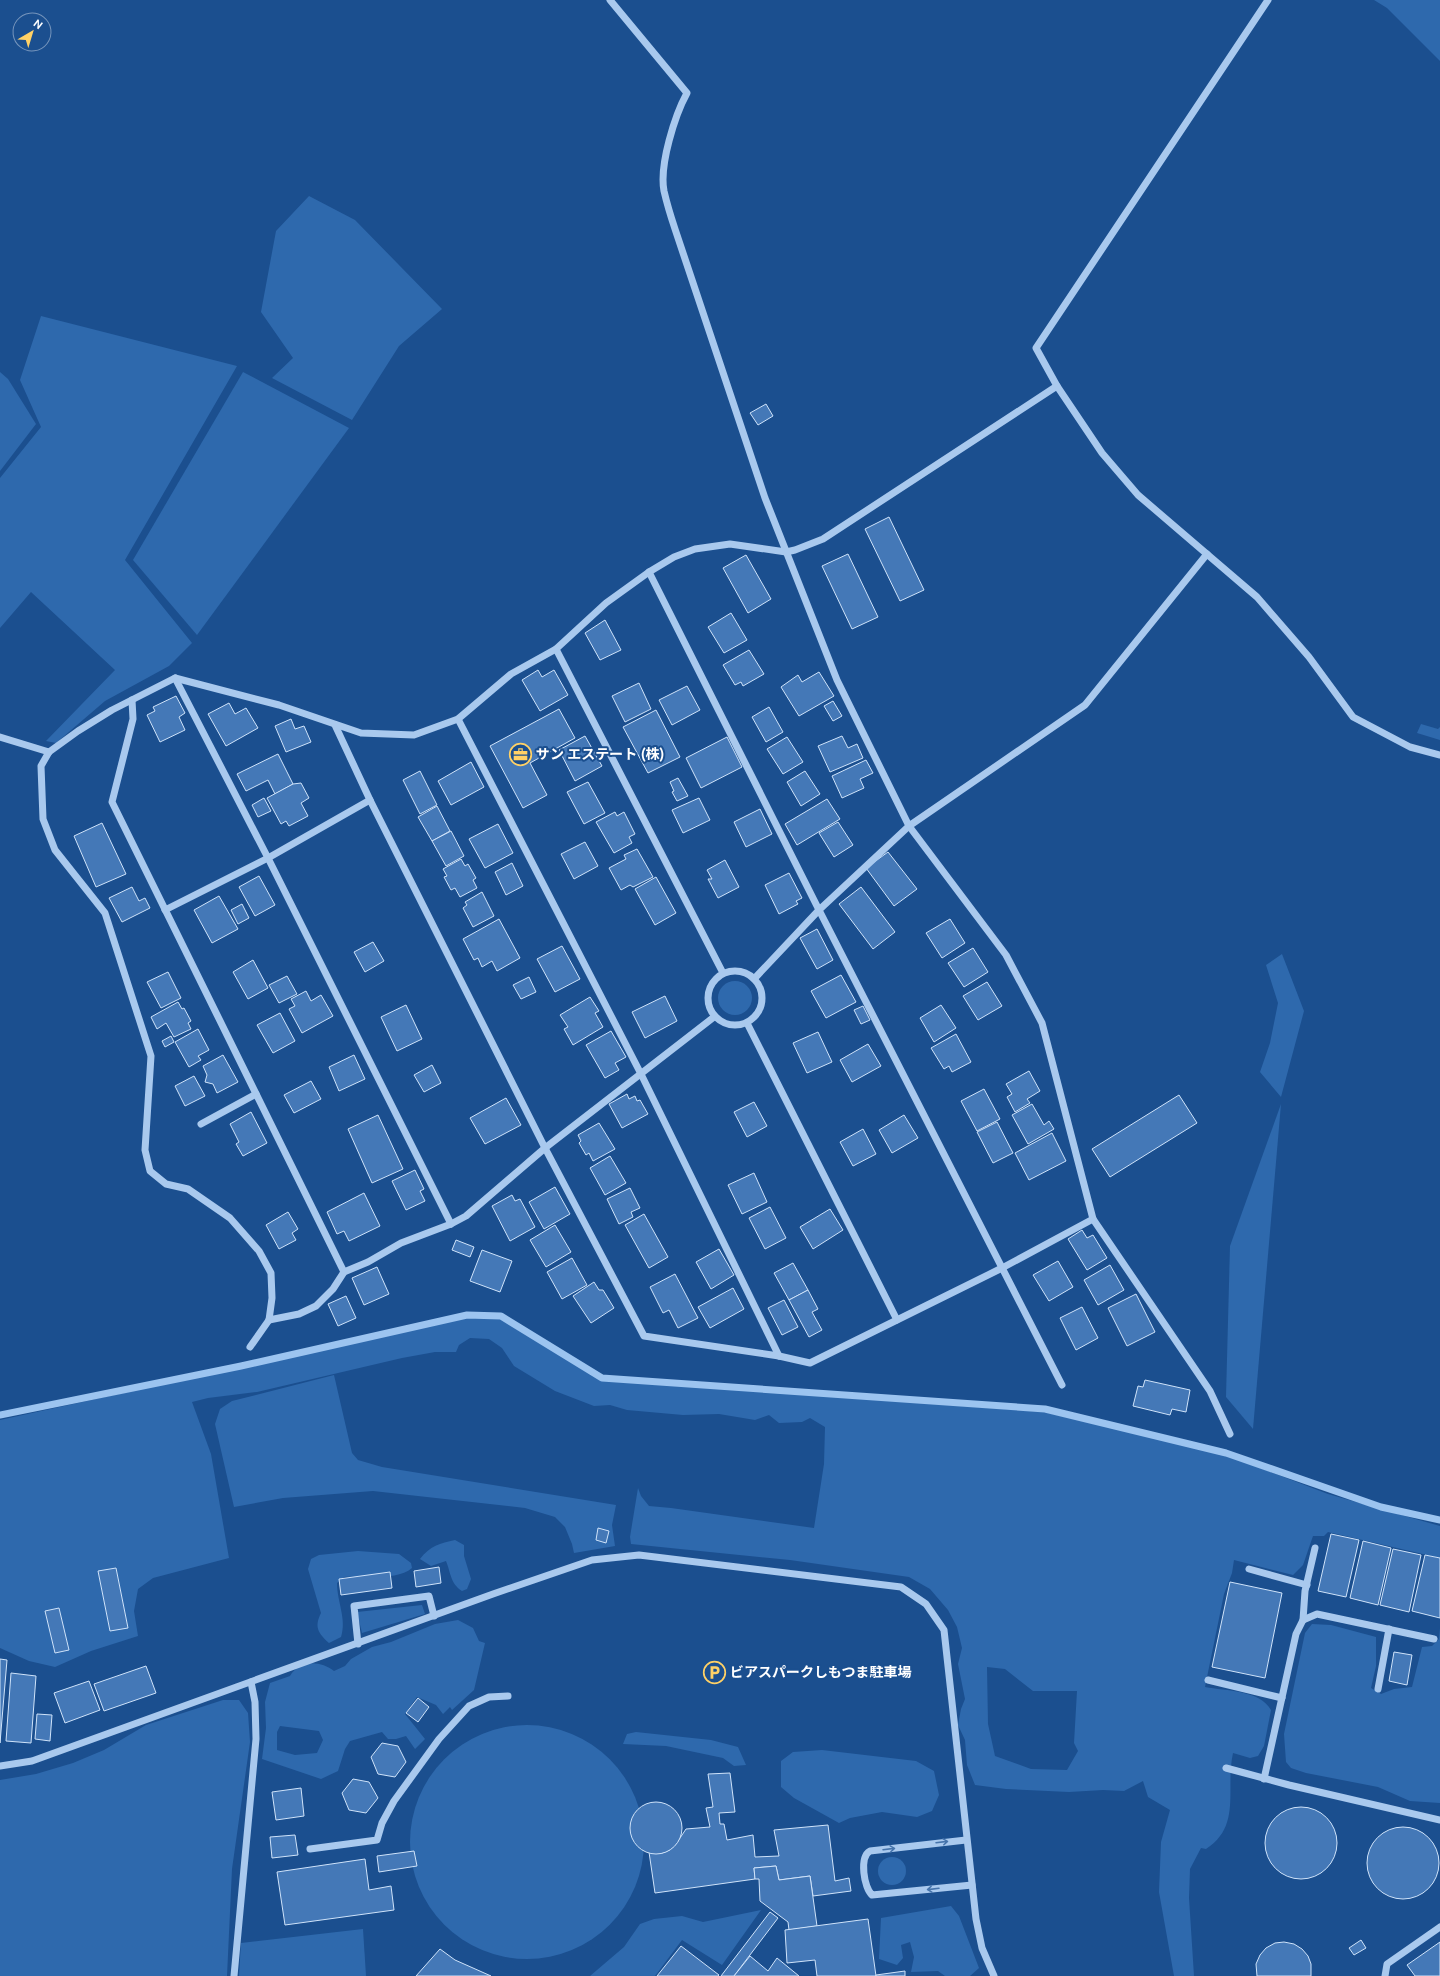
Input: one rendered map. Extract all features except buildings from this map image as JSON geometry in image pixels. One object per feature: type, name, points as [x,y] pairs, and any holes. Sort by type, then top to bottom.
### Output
[{"type":"street","points":[[610,0],[687,93],[679,108],[666,153],[664,189],[680,244],[766,498],[837,680],[909,826],[1006,955],[1042,1023],[1094,1218],[1210,1391],[1230,1434]]},
{"type":"street","points":[[1268,0],[1036,348],[1057,386],[1102,453],[1138,495],[1257,597],[1309,657],[1353,717],[1410,747],[1440,755]]},
{"type":"street","points":[[250,1347],[270,1320],[272,1298],[271,1273],[259,1251],[230,1218],[188,1189],[166,1184],[150,1171],[145,1150],[151,1056],[105,913],[55,850],[43,819],[42,766],[49,752],[78,730],[174,678],[279,704],[361,733],[414,735],[458,719],[511,674],[556,648],[606,603],[649,572],[674,557],[695,549],[730,544],[786,552],[823,539],[1057,386]]},
{"type":"street","points":[[754,979],[819,910],[909,826],[1085,704],[1207,554]]},
{"type":"street","points":[[649,572],[819,910],[1062,1385]]},
{"type":"street","points":[[556,648],[724,973]]},
{"type":"street","points":[[174,678],[268,858],[451,1224]]},
{"type":"street","points":[[132,700],[133,719],[112,802],[344,1272]]},
{"type":"street","points":[[458,719],[641,1074],[779,1356]]},
{"type":"street","points":[[336,725],[370,800],[545,1148],[644,1336],[779,1356],[810,1363],[1002,1268],[1094,1218]]},
{"type":"street","points":[[0,737],[49,752]]},
{"type":"street","points":[[165,910],[268,858],[370,800]]},
{"type":"street","points":[[731,970],[740,971],[754,979],[762,994],[762,1003],[759,1011],[747,1023],[738,1026],[730,1025],[714,1017],[709,1009],[708,992],[711,984],[716,977],[724,973],[731,970]]},
{"type":"street","points":[[270,1320],[299,1314],[316,1306],[333,1289],[344,1272],[368,1262],[401,1243],[451,1224],[466,1216],[545,1148],[714,1017]]},
{"type":"street","points":[[747,1023],[897,1320]]},
{"type":"street","points":[[202,1124],[256,1094]]},
{"type":"street","points":[[1264,1779],[1296,1634],[1303,1620],[1307,1585],[1315,1548]]},
{"type":"street","points":[[0,1766],[32,1761],[493,1594],[592,1560],[640,1555],[901,1587],[926,1604],[944,1630],[972,1884],[982,1948],[992,1976]]},
{"type":"street","points":[[1249,1569],[1307,1585]]},
{"type":"street","points":[[358,1644],[354,1606],[429,1596],[434,1616]]},
{"type":"street","points":[[1303,1620],[1317,1614],[1434,1639]]},
{"type":"street","points":[[1378,1688],[1390,1629]]},
{"type":"street","points":[[1208,1680],[1282,1698]]},
{"type":"street","points":[[234,1976],[256,1739],[255,1702],[251,1682]]},
{"type":"street","points":[[310,1849],[377,1840],[382,1823],[394,1801],[439,1739],[468,1706],[489,1697],[508,1696]]},
{"type":"street","points":[[1226,1768],[1264,1779],[1440,1820]]},
{"type":"street","points":[[966,1840],[870,1851],[863,1860],[867,1889],[872,1895],[972,1884]]},
{"type":"street","points":[[1385,1976],[1387,1964],[1440,1927]]},
{"type":"shaded area","points":[[1374,0],[1440,0],[1440,61],[1387,8]]},
{"type":"shaded area","points":[[309,196],[355,220],[442,309],[399,346],[352,420],[272,378],[293,358],[261,312],[276,231]]},
{"type":"shaded area","points":[[41,316],[237,366],[125,560],[192,643],[169,666],[105,701],[56,743],[46,741],[115,670],[31,592],[0,628],[0,478],[41,427],[20,380]]},
{"type":"shaded area","points":[[0,372],[8,379],[36,424],[0,471]]},
{"type":"shaded area","points":[[243,372],[349,428],[197,635],[133,560]]},
{"type":"shaded area","points":[[1421,724],[1438,729],[1440,727],[1440,740],[1417,733]]},
{"type":"shaded area","points":[[1282,954],[1304,1011],[1281,1097],[1260,1072],[1270,1043],[1278,1003],[1266,965]]},
{"type":"shaded area","points":[[738,981],[745,983],[750,988],[752,998],[750,1008],[745,1013],[732,1015],[725,1013],[720,1008],[718,995],[720,988],[725,983]]},
{"type":"shaded area","points":[[1281,1104],[1253,1429],[1226,1397],[1230,1246]]},
{"type":"shaded area","points":[[470,1317],[500,1318],[601,1380],[1044,1412],[1226,1455],[1328,1494],[1440,1526],[1440,1558],[1328,1532],[1324,1536],[1313,1536],[1303,1565],[1293,1575],[1234,1560],[1232,1573],[1224,1594],[1205,1687],[1242,1692],[1251,1695],[1266,1703],[1271,1710],[1264,1746],[1258,1756],[1250,1758],[1233,1753],[1231,1767],[1230,1806],[1224,1829],[1217,1840],[1206,1849],[1201,1848],[1190,1869],[1189,1898],[1194,1976],[1174,1976],[1159,1892],[1161,1842],[1170,1810],[1148,1797],[1143,1781],[1124,1791],[1103,1790],[1069,1792],[1006,1789],[975,1785],[967,1765],[965,1740],[958,1725],[961,1709],[965,1699],[958,1664],[962,1648],[957,1627],[948,1610],[930,1589],[909,1577],[790,1560],[631,1544],[630,1537],[638,1488],[641,1496],[649,1506],[814,1528],[824,1464],[825,1427],[810,1418],[802,1422],[779,1423],[769,1415],[755,1420],[719,1414],[683,1415],[627,1410],[610,1405],[594,1406],[555,1391],[514,1366],[502,1348],[489,1339],[470,1338],[459,1345],[456,1352],[435,1352],[402,1358],[257,1392],[208,1398],[192,1402],[211,1454],[229,1558],[153,1578],[138,1589],[134,1611],[138,1636],[91,1651],[55,1667],[29,1661],[0,1648],[0,1420]],"holes":[[[987,1667],[1005,1669],[1033,1691],[1077,1691],[1074,1743],[1078,1751],[1067,1770],[1031,1769],[995,1756],[988,1724]]]},
{"type":"shaded area","points":[[334,1375],[352,1453],[358,1460],[382,1467],[616,1505],[612,1525],[615,1546],[574,1553],[565,1527],[555,1517],[525,1508],[373,1491],[283,1498],[234,1507],[215,1424],[220,1409],[232,1401]]},
{"type":"shaded area","points":[[455,1540],[464,1545],[464,1556],[471,1579],[467,1589],[462,1591],[455,1585],[451,1578],[446,1561],[431,1566],[420,1559],[436,1546]]},
{"type":"shaded area","points":[[358,1551],[399,1554],[411,1563],[412,1568],[398,1575],[380,1577],[344,1577],[337,1583],[343,1630],[341,1637],[329,1643],[318,1630],[318,1622],[321,1613],[308,1569],[311,1559],[319,1555]]},
{"type":"shaded area","points":[[422,1605],[425,1614],[362,1633],[357,1612]]},
{"type":"shaded area","points":[[458,1620],[473,1628],[479,1641],[485,1643],[474,1690],[452,1710],[450,1707],[443,1714],[436,1705],[417,1697],[405,1714],[425,1739],[415,1749],[406,1736],[396,1739],[388,1739],[382,1732],[350,1741],[345,1749],[338,1771],[321,1779],[262,1759],[266,1728],[265,1702],[270,1683],[290,1676],[294,1670],[305,1664],[311,1663],[323,1665],[334,1671],[345,1666],[351,1659],[372,1647],[391,1642],[435,1624]],"holes":[[[280,1726],[319,1731],[323,1740],[317,1753],[295,1755],[277,1750],[277,1732]]]},
{"type":"shaded area","points":[[1312,1624],[1331,1625],[1376,1637],[1376,1666],[1371,1688],[1381,1694],[1394,1689],[1412,1687],[1422,1647],[1432,1646],[1439,1639],[1440,1628],[1440,1803],[1410,1801],[1378,1787],[1306,1773],[1291,1768],[1286,1762],[1284,1734],[1305,1633]]},
{"type":"shaded area","points":[[223,1700],[239,1700],[248,1713],[250,1742],[232,1869],[227,1976],[0,1976],[0,1780],[36,1774],[73,1763],[104,1750],[146,1725]]},
{"type":"shaded area","points":[[527,1725],[550,1727],[572,1734],[592,1745],[610,1759],[624,1777],[635,1797],[642,1819],[644,1842],[642,1865],[635,1887],[624,1907],[610,1925],[592,1939],[572,1950],[550,1957],[527,1959],[504,1957],[482,1950],[462,1939],[444,1925],[430,1907],[419,1887],[412,1865],[410,1842],[412,1819],[419,1797],[430,1777],[444,1759],[462,1745],[482,1734],[504,1727]]},
{"type":"shaded area","points":[[636,1732],[711,1740],[738,1747],[746,1765],[734,1766],[723,1758],[666,1746],[623,1744],[627,1734]]},
{"type":"shaded area","points":[[822,1750],[916,1761],[934,1771],[939,1795],[932,1811],[917,1817],[882,1812],[850,1818],[839,1823],[794,1798],[781,1787],[781,1761],[793,1752]]},
{"type":"shaded area","points":[[892,1857],[902,1861],[906,1871],[902,1881],[892,1885],[882,1881],[878,1871],[882,1861]]},
{"type":"shaded area","points":[[951,1906],[959,1916],[979,1968],[970,1976],[945,1976],[938,1971],[911,1972],[914,1957],[910,1942],[901,1945],[903,1958],[897,1965],[879,1959],[881,1918]]},
{"type":"shaded area","points":[[761,1910],[722,1965],[682,1940],[655,1976],[590,1976],[624,1947],[640,1924],[654,1919],[682,1916],[703,1922]]},
{"type":"shaded area","points":[[363,1929],[366,1976],[239,1976],[241,1943]]},
{"type":"waterway","points":[[0,1415],[241,1366],[467,1315],[501,1316],[602,1378],[1045,1409],[1226,1453],[1381,1507],[1440,1520]]},
{"type":"place","name":"サン エステート (株)","points":[[520,754]]},
{"type":"place","name":"ビアスパークしもつま駐車場","points":[[715,1672]]}]
